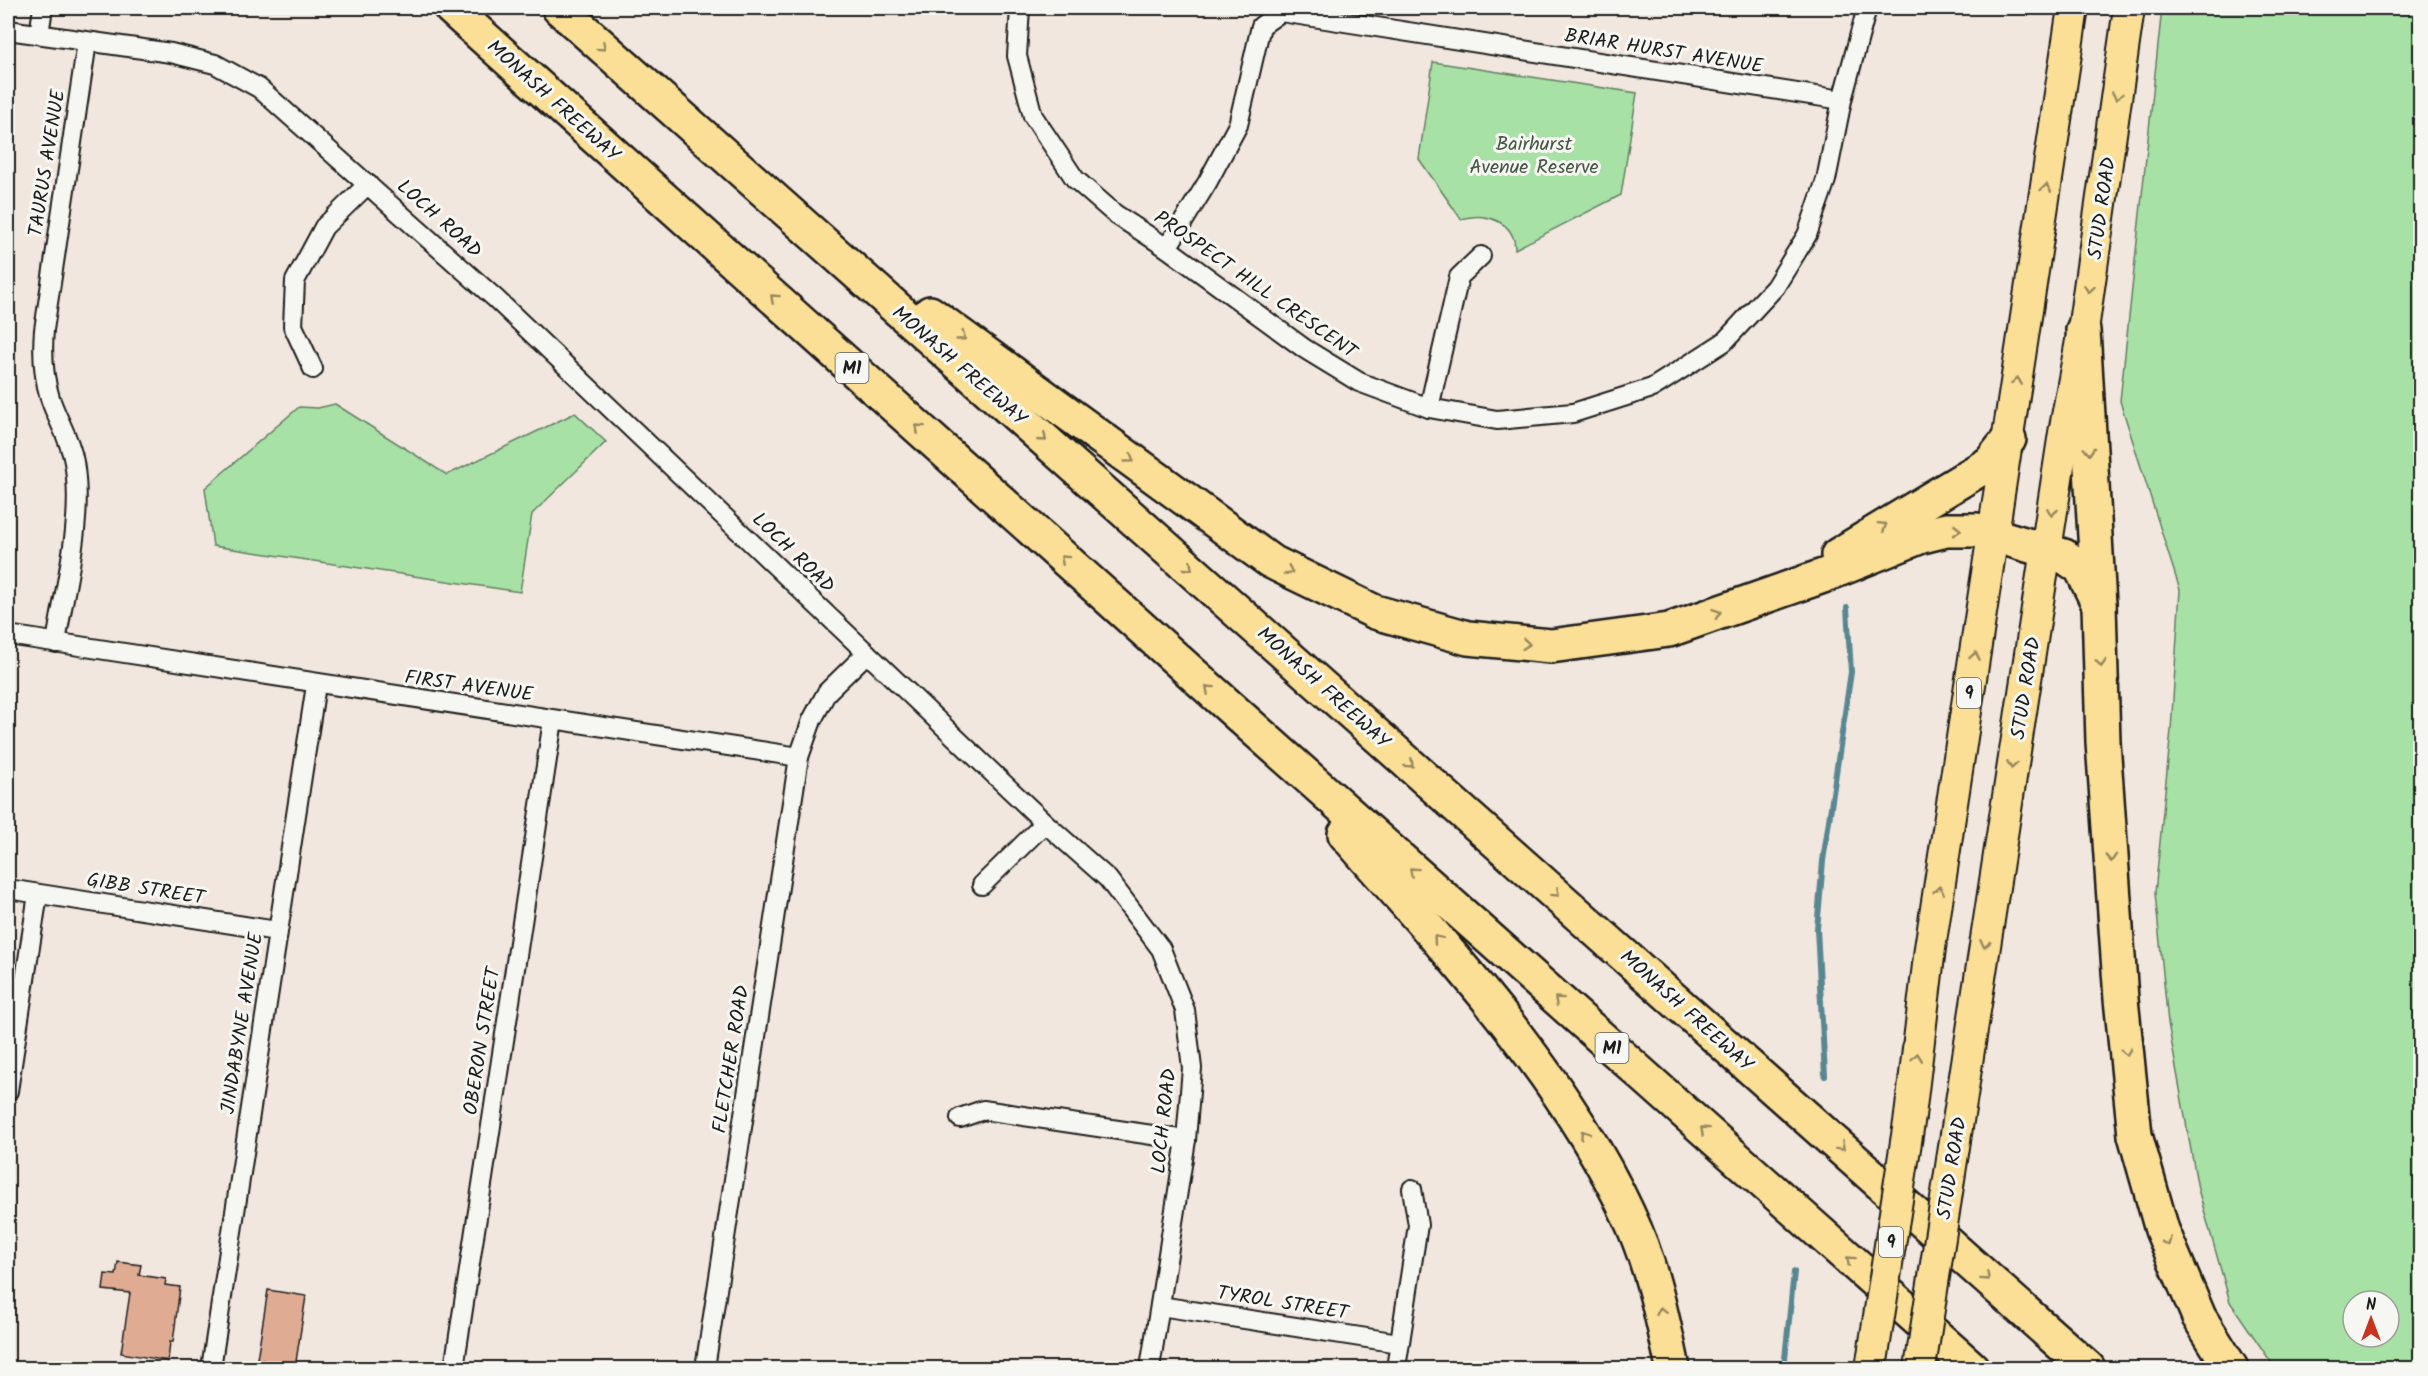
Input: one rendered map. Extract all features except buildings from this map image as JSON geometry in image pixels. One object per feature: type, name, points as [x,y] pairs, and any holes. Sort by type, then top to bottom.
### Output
[{"type":"highway","name":"MONASH FREEWAY","points":[[451,8],[1253,728],[1972,1368]]},
{"type":"highway","name":"MONASH FREEWAY","points":[[559,8],[2088,1368]]},
{"type":"highway","name":"9","points":[[1871,1368],[1910,1116],[1930,948],[1995,535],[2073,8]]},
{"type":"highway","name":"STUD ROAD","points":[[1920,1368],[2046,549],[2083,330],[2129,8]]},
{"type":"highway","points":[[763,191],[1270,561],[1375,612],[1468,638],[1551,646],[1669,630],[1823,576],[1922,537],[1947,530],[1977,530],[2064,556],[2081,568],[2099,605]]},
{"type":"highway","points":[[2083,330],[2099,605],[2103,742],[2121,999],[2135,1135],[2162,1230],[2199,1317],[2231,1368]]},
{"type":"highway","points":[[1823,576],[1836,556],[1990,462],[2009,438]]},
{"type":"highway","points":[[1253,728],[1475,983],[1550,1084],[1601,1159],[1628,1214],[1655,1286],[1673,1368]]},
{"type":"street","points":[[39,34],[43,8]]},
{"type":"street","name":"PROSPECT HILL CRESCENT","points":[[1020,8],[1017,56],[1033,116],[1075,179],[1115,214],[1167,248],[1305,349],[1359,382],[1429,408],[1497,420],[1573,413],[1652,388],[1724,342],[1775,287],[1807,235],[1826,180],[1842,100],[1867,8]]},
{"type":"street","name":"BRIAR HURST AVENUE","points":[[1167,248],[1207,183],[1238,125],[1261,27],[1281,12],[1842,100]]},
{"type":"street","name":"LOCH ROAD","points":[[8,30],[171,53],[215,64],[259,88],[496,299],[1045,823],[1108,879],[1161,948],[1185,1010],[1192,1068],[1186,1140],[1150,1368]]},
{"type":"street","name":"TAURUS AVENUE","points":[[56,643],[76,522],[76,484],[71,447],[50,398],[42,354],[45,318],[87,42]]},
{"type":"street","points":[[313,369],[293,326],[295,282],[324,227],[368,184]]},
{"type":"street","points":[[1429,408],[1460,277],[1480,256]]},
{"type":"street","name":"FIRST AVENUE","points":[[8,635],[316,685],[799,757]]},
{"type":"street","points":[[799,757],[812,720],[827,692],[867,653]]},
{"type":"street","name":"JINDABYNE AVENUE","points":[[211,1368],[316,685]]},
{"type":"street","name":"OBERON STREET","points":[[454,1368],[553,720]]},
{"type":"street","name":"FLETCHER ROAD","points":[[705,1368],[799,757]]},
{"type":"street","points":[[982,885],[1045,823]]},
{"type":"street","name":"GIBB STREET","points":[[8,889],[277,931]]},
{"type":"street","points":[[8,1091],[38,894]]},
{"type":"street","points":[[960,1118],[983,1110],[1186,1140]]},
{"type":"street","points":[[1395,1368],[1418,1225],[1412,1189]]},
{"type":"street","name":"TYROL STREET","points":[[1160,1306],[1399,1343]]},
{"type":"green space","points":[[2162,8],[2420,8],[2420,1368],[2275,1368],[2230,1302],[2198,1189],[2168,1023],[2155,893],[2171,730],[2180,590],[2120,401]]},
{"type":"green space","name":"Bairhurst Avenue Reserve","points":[[1433,62],[1637,93],[1621,195],[1515,249],[1510,231],[1496,220],[1479,217],[1461,219],[1419,159]]},
{"type":"green space","points":[[335,404],[447,475],[575,413],[606,442],[532,514],[520,592],[213,546],[205,488],[299,407],[318,408]]},
{"type":"waterway","points":[[1825,1076],[1817,929],[1823,861],[1851,672],[1847,608]]},
{"type":"waterway","points":[[1784,1368],[1794,1272]]}]
